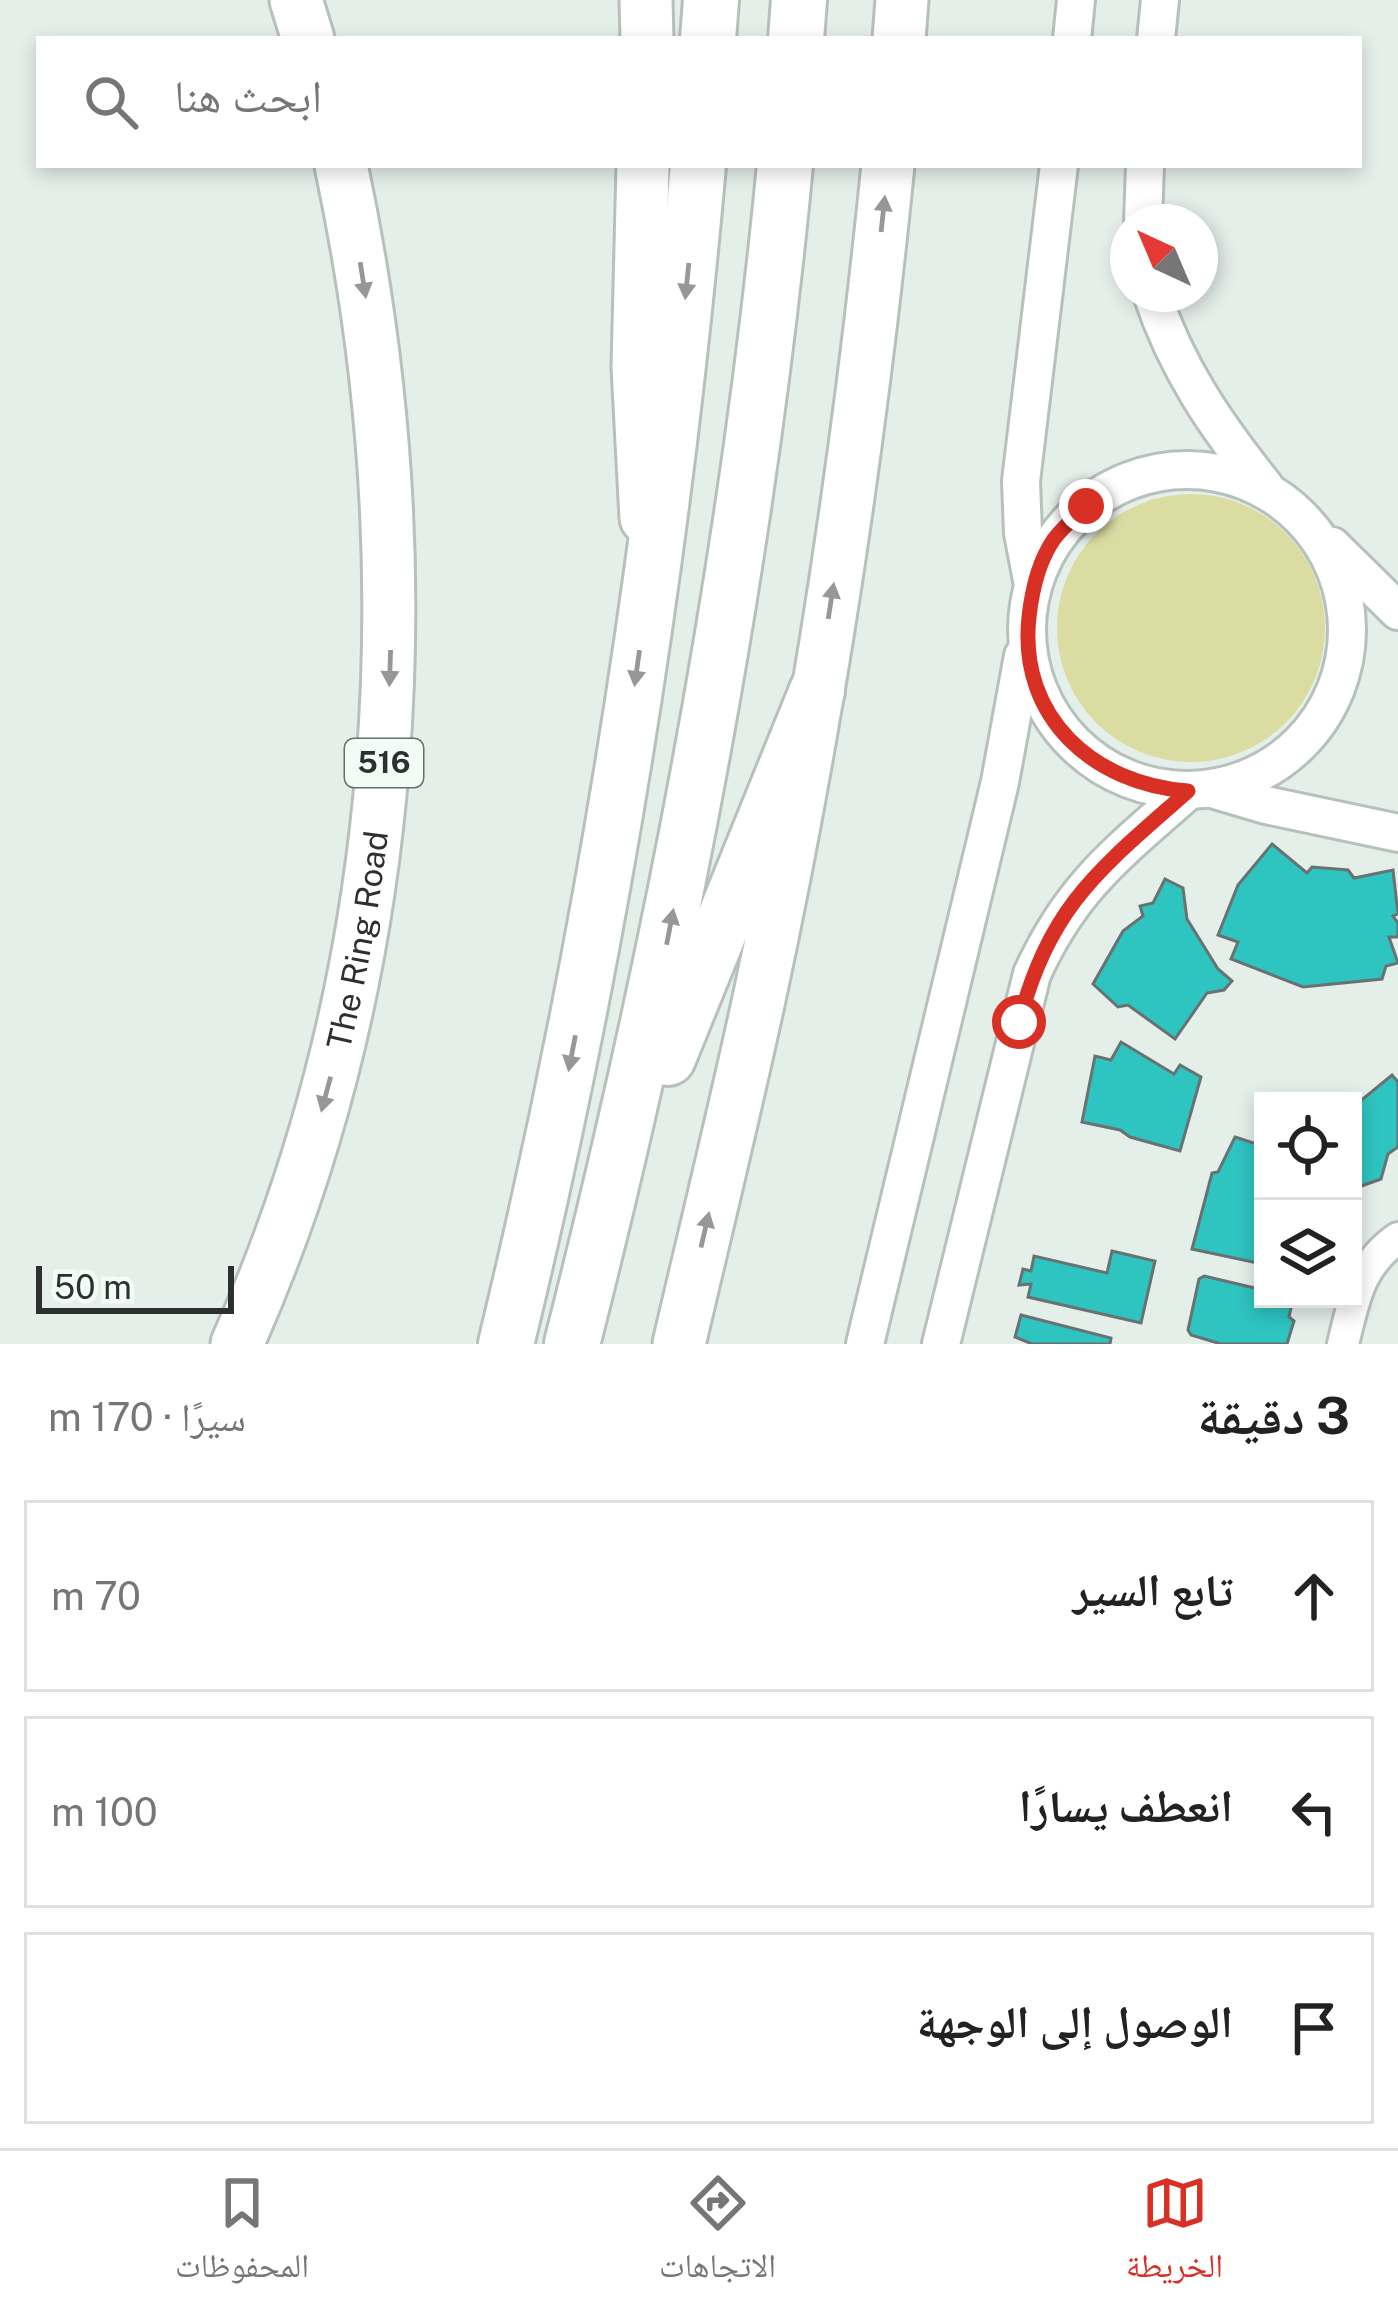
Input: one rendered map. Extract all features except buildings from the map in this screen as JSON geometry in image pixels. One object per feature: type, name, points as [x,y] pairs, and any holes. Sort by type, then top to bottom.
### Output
[{"type":"highway","points":[[296,0],[307,36]]},
{"type":"highway","points":[[646,0],[646,36]]},
{"type":"highway","points":[[708,36],[711,0]]},
{"type":"highway","points":[[796,36],[799,0]]},
{"type":"highway","points":[[899,36],[902,0]]},
{"type":"highway","name":"The Ring Road","points":[[236,1344],[269,1271],[303,1171],[348,1012],[370,885],[388,728],[391,572],[382,422],[369,316],[342,168]]},
{"type":"highway","points":[[644,168],[638,367],[651,568]]},
{"type":"highway","points":[[506,1344],[555,1142],[616,817],[676,383],[698,168]]},
{"type":"highway","points":[[572,1344],[662,970],[717,674],[750,456],[785,168]]},
{"type":"highway","points":[[679,1344],[759,996],[817,692],[863,385],[888,168]]},
{"type":"highway","points":[[609,1205],[817,692]]},
{"type":"street","points":[[1072,36],[1076,0]]},
{"type":"street","points":[[1156,36],[1160,0]]},
{"type":"street","points":[[1033,585],[1023,533],[1021,481],[1059,168]]},
{"type":"street","points":[[1144,204],[1145,168]]},
{"type":"street","points":[[1159,312],[1175,357],[1201,401],[1268,490],[1398,611]]},
{"type":"street","points":[[865,1344],[1000,782],[1033,585],[1053,541],[1086,506],[1127,480],[1174,469],[1222,472],[1268,490]]},
{"type":"street","points":[[940,1344],[1032,974],[1053,928],[1082,888],[1200,790],[1259,774],[1299,746],[1328,707],[1345,662],[1348,614],[1336,566],[1310,525]]},
{"type":"street","points":[[1026,641],[1041,699],[1077,748],[1129,780],[1158,789],[1200,790],[1398,833]]},
{"type":"street","points":[[1343,1344],[1366,1266],[1398,1238]]},
{"type":"green space","points":[[1191,494],[1242,504],[1286,533],[1315,577],[1325,628],[1315,679],[1286,723],[1242,752],[1191,762],[1140,752],[1096,723],[1067,679],[1057,628],[1067,577],[1096,533],[1140,504]]},
{"type":"route","points":[[1019,1022],[1032,974],[1053,928],[1082,888],[1188,791],[1158,789],[1101,767],[1077,748],[1041,699],[1026,641],[1033,585],[1053,541],[1086,506]]}]
